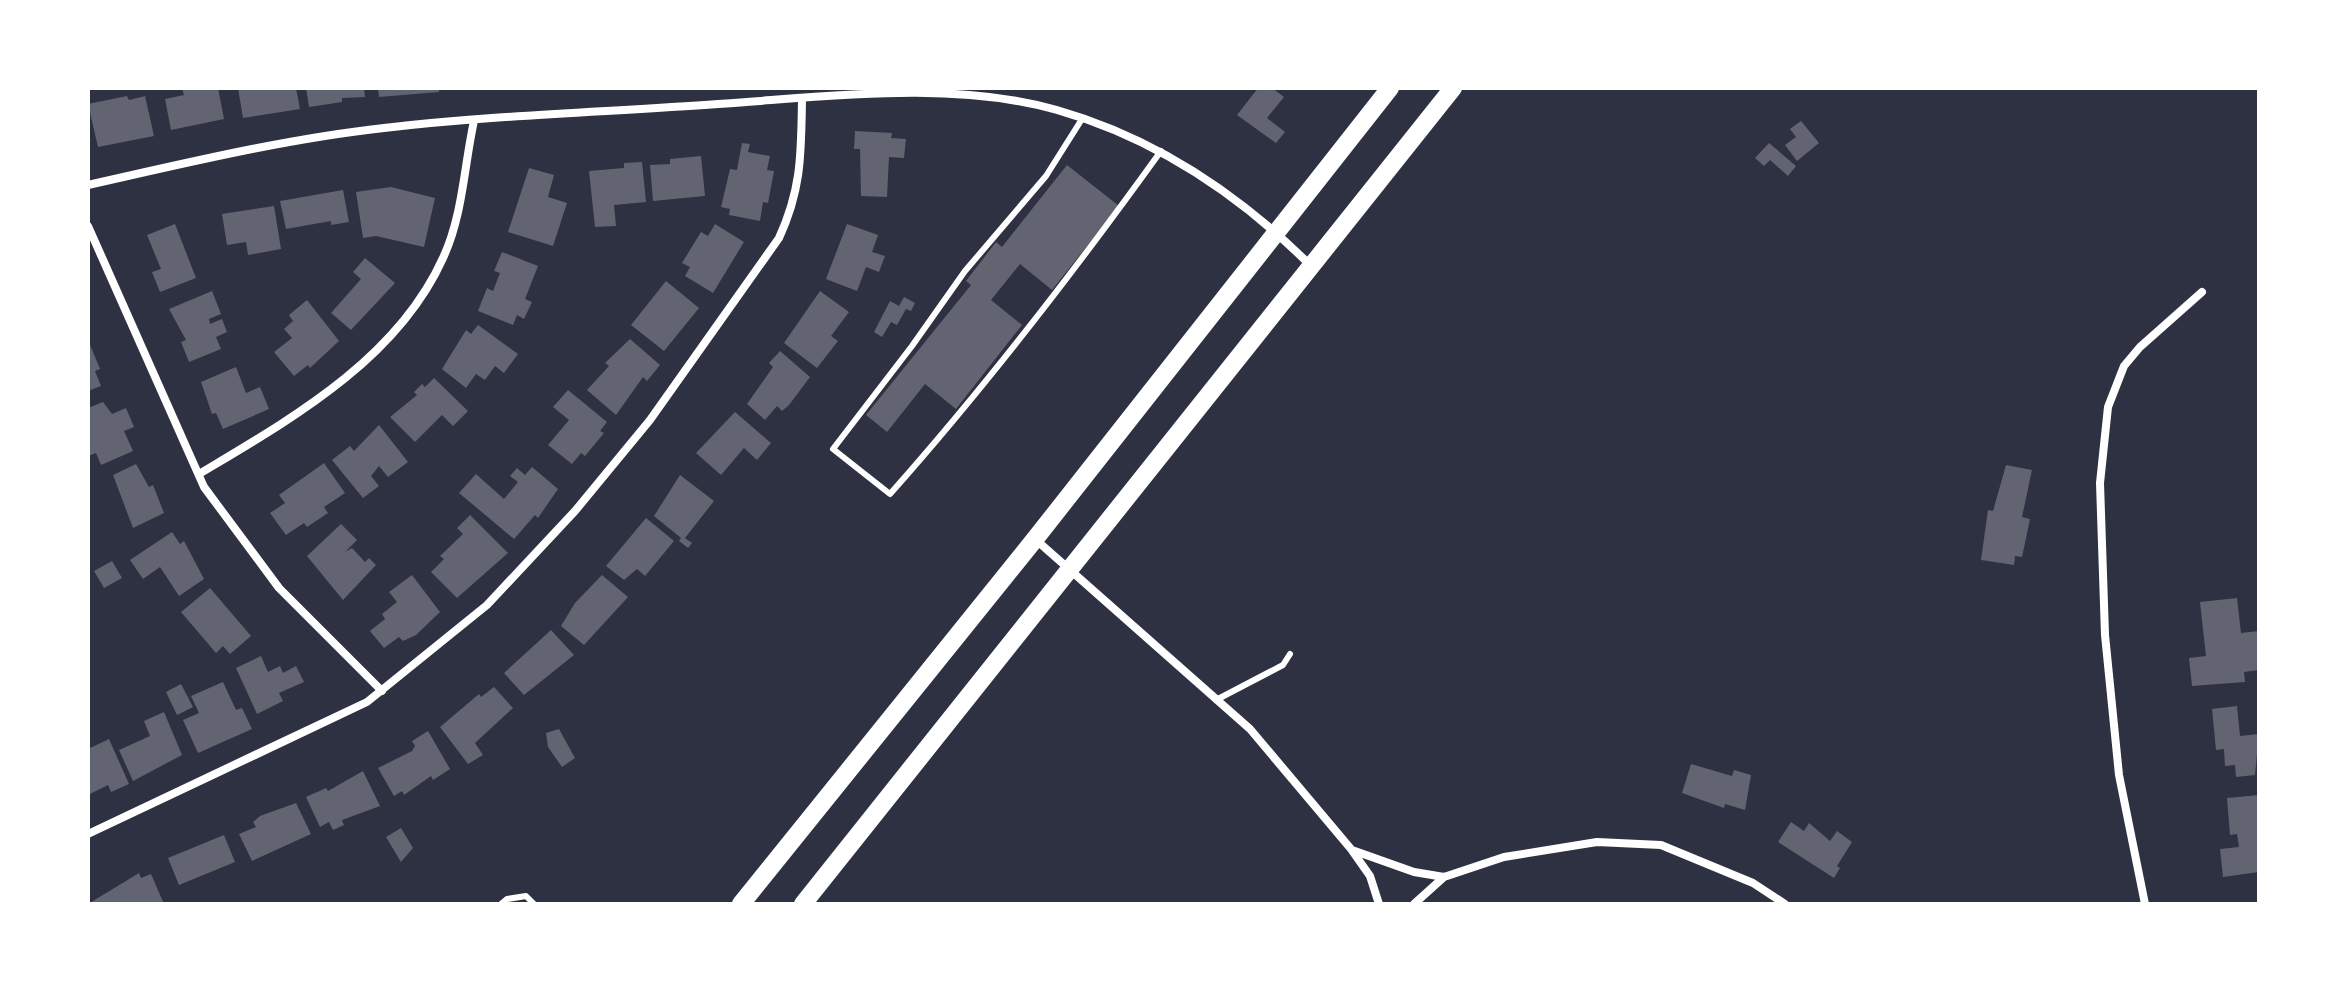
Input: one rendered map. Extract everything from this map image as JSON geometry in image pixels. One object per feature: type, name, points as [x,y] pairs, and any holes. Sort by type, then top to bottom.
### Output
[{"type":"main road","points":[[741,904],[1035,539],[1390,88]]},
{"type":"main road","points":[[803,904],[1453,88]]},
{"type":"street","points":[[88,185],[212,157],[383,128],[802,99],[957,94],[1012,100],[1082,119],[1180,160],[1278,233],[1312,266]]},
{"type":"street","points":[[88,834],[367,702],[487,605],[575,511],[650,420],[779,238],[794,206],[801,171],[802,99]]},
{"type":"street","points":[[199,474],[280,426],[342,380],[384,344],[416,304],[443,259],[458,217],[474,121]]},
{"type":"street","points":[[88,226],[204,487],[279,588],[382,691]]},
{"type":"street","points":[[2145,904],[2119,775],[2105,635],[2100,483],[2108,407],[2124,366],[2140,347],[2202,292]]},
{"type":"street","points":[[1035,539],[1250,729],[1351,849],[1370,876],[1379,904]]},
{"type":"street","points":[[1414,904],[1444,877],[1504,857],[1597,842],[1661,845],[1753,883],[1785,904]]},
{"type":"street","points":[[1351,849],[1403,869],[1444,877]]},
{"type":"lane","points":[[1082,119],[1046,176],[965,271],[833,449],[890,494],[944,434],[1092,247],[1161,151]]},
{"type":"lane","points":[[1216,700],[1283,665],[1290,654]]},
{"type":"lane","points":[[501,904],[507,899],[526,896],[534,904]]},
{"type":"building","points":[[182,88],[218,88],[224,119],[171,130],[165,99],[184,95]]},
{"type":"building","points":[[238,88],[296,88],[300,109],[243,118]]},
{"type":"building","points":[[306,88],[364,88],[365,97],[342,98],[342,102],[309,107]]},
{"type":"building","points":[[378,88],[439,88],[439,92],[379,97]]},
{"type":"building","points":[[1258,88],[1272,88],[1284,97],[1267,118],[1285,132],[1276,143],[1237,115]]},
{"type":"building","points":[[127,96],[129,100],[145,96],[154,136],[98,147],[88,104]]},
{"type":"building","points":[[1801,121],[1819,143],[1797,161],[1785,145],[1796,137],[1790,129]]},
{"type":"building","points":[[855,131],[892,133],[891,138],[906,139],[904,158],[889,157],[887,197],[861,196],[860,149],[854,149]]},
{"type":"building","points":[[742,143],[750,144],[748,152],[770,156],[767,170],[774,171],[768,203],[763,202],[760,221],[729,215],[730,209],[721,207],[730,169],[737,170]]},
{"type":"building","points":[[1769,143],[1796,166],[1788,176],[1770,160],[1764,166],[1755,158]]},
{"type":"building","points":[[701,156],[705,196],[653,201],[650,165],[670,164],[670,159]]},
{"type":"building","points":[[642,162],[646,202],[614,205],[616,226],[595,227],[589,171],[624,168],[624,163]]},
{"type":"building","points":[[1067,165],[1119,206],[1052,290],[1020,264],[991,300],[1022,325],[956,409],[925,384],[887,432],[866,415],[971,285],[966,281],[996,242],[1002,247]]},
{"type":"building","points":[[529,168],[554,175],[548,197],[567,203],[553,246],[508,232]]},
{"type":"building","points":[[391,187],[435,198],[424,247],[376,236],[363,238],[356,192]]},
{"type":"building","points":[[343,190],[349,222],[331,225],[331,221],[286,229],[280,201]]},
{"type":"building","points":[[274,206],[281,249],[248,255],[246,242],[227,245],[222,214]]},
{"type":"building","points":[[175,224],[196,278],[160,292],[152,272],[161,269],[147,235]]},
{"type":"building","points":[[715,224],[744,242],[713,293],[685,276],[690,267],[682,263],[701,232],[708,236]]},
{"type":"building","points":[[847,224],[878,235],[872,252],[885,256],[879,272],[866,267],[857,291],[826,279]]},
{"type":"building","points":[[502,252],[538,266],[525,299],[532,302],[524,319],[517,315],[513,325],[478,311],[487,288],[493,291],[500,273],[494,271]]},
{"type":"building","points":[[365,258],[395,283],[351,330],[331,313],[361,279],[353,272]]},
{"type":"building","points":[[666,281],[699,308],[664,351],[631,325]]},
{"type":"building","points":[[212,291],[221,314],[209,319],[210,324],[222,319],[227,332],[216,337],[221,349],[189,362],[181,342],[186,340],[169,309]]},
{"type":"building","points":[[820,291],[849,312],[831,336],[838,341],[817,368],[784,343]]},
{"type":"building","points":[[904,297],[915,303],[911,311],[906,309],[897,325],[891,322],[882,337],[874,332],[890,301],[899,306]]},
{"type":"building","points":[[307,300],[339,341],[310,368],[308,365],[294,376],[274,352],[292,338],[284,329],[293,321],[289,315]]},
{"type":"building","points":[[478,325],[518,354],[504,373],[495,366],[485,380],[476,374],[466,388],[442,369],[466,330],[471,334]]},
{"type":"building","points":[[630,339],[660,365],[647,381],[643,377],[616,415],[587,390],[609,366],[605,363]]},
{"type":"building","points":[[88,340],[100,369],[95,371],[101,386],[88,391]]},
{"type":"building","points":[[780,351],[810,377],[789,405],[782,411],[777,406],[765,420],[747,404],[773,367],[769,363]]},
{"type":"building","points":[[236,367],[246,393],[260,387],[269,409],[223,429],[216,413],[212,414],[201,382]]},
{"type":"building","points":[[434,378],[468,411],[453,426],[442,415],[415,442],[390,417],[417,395],[414,392],[422,384],[425,387]]},
{"type":"building","points":[[568,390],[607,422],[600,431],[604,433],[585,456],[581,453],[572,464],[548,445],[569,420],[553,407]]},
{"type":"building","points":[[103,402],[112,414],[126,408],[134,427],[124,431],[133,451],[101,465],[96,453],[88,456],[88,408]]},
{"type":"building","points":[[735,412],[771,443],[757,460],[744,448],[721,475],[696,453]]},
{"type":"building","points":[[379,425],[408,462],[388,477],[379,466],[371,476],[379,486],[363,498],[332,460],[350,446],[354,451]]},
{"type":"building","points":[[324,463],[345,493],[324,507],[328,513],[307,527],[304,523],[286,535],[270,513],[285,503],[279,495]]},
{"type":"building","points":[[136,464],[149,487],[153,485],[164,513],[133,528],[113,475]]},
{"type":"building","points":[[2006,465],[2032,470],[2022,517],[2030,519],[2022,557],[2015,556],[2014,565],[1981,560],[1988,510],[1993,511]]},
{"type":"building","points":[[532,467],[558,489],[538,518],[535,515],[514,539],[459,493],[476,474],[504,499],[518,482],[510,476],[517,468],[525,475]]},
{"type":"building","points":[[680,475],[714,501],[685,538],[692,543],[688,548],[679,541],[681,538],[654,516]]},
{"type":"building","points":[[470,515],[508,553],[457,598],[431,572],[444,559],[440,556],[463,534],[457,528]]},
{"type":"building","points":[[646,518],[674,541],[645,576],[637,569],[624,580],[606,566]]},
{"type":"building","points":[[341,524],[357,540],[345,552],[352,548],[365,562],[369,558],[376,565],[343,600],[307,556]]},
{"type":"building","points":[[172,532],[180,544],[184,541],[204,579],[179,596],[160,567],[143,579],[130,560]]},
{"type":"building","points":[[112,561],[122,578],[104,588],[94,571]]},
{"type":"building","points":[[412,575],[440,612],[416,635],[403,641],[399,637],[384,648],[370,631],[385,619],[382,614],[397,602],[389,592]]},
{"type":"building","points":[[602,575],[628,597],[584,645],[561,626],[575,603]]},
{"type":"building","points":[[210,588],[251,636],[230,654],[223,646],[216,653],[181,612]]},
{"type":"building","points":[[2237,598],[2241,633],[2259,631],[2259,670],[2244,672],[2245,682],[2192,686],[2189,658],[2206,656],[2200,602]]},
{"type":"building","points":[[551,630],[574,655],[524,695],[504,673]]},
{"type":"building","points":[[261,656],[268,672],[280,666],[283,673],[296,666],[304,682],[279,693],[283,701],[257,714],[236,668]]},
{"type":"building","points":[[223,682],[236,710],[242,708],[252,729],[198,753],[183,720],[199,713],[191,696]]},
{"type":"building","points":[[181,684],[193,707],[177,715],[166,692]]},
{"type":"building","points":[[494,687],[513,708],[475,743],[483,755],[468,764],[440,727],[479,694],[481,697]]},
{"type":"building","points":[[2237,706],[2240,736],[2259,734],[2255,775],[2236,777],[2235,765],[2225,766],[2224,749],[2216,750],[2212,709]]},
{"type":"building","points":[[164,712],[182,755],[133,781],[119,750],[150,736],[144,721]]},
{"type":"building","points":[[559,729],[575,758],[562,767],[548,747],[546,733]]},
{"type":"building","points":[[428,731],[450,769],[433,780],[431,776],[404,795],[402,791],[394,796],[378,768],[412,751],[415,746],[412,741]]},
{"type":"building","points":[[109,739],[129,784],[111,792],[108,785],[88,795],[88,749]]},
{"type":"building","points":[[1691,764],[1732,776],[1734,770],[1751,775],[1745,810],[1725,804],[1724,808],[1682,793]]},
{"type":"building","points":[[363,771],[380,806],[342,820],[344,825],[333,830],[329,822],[320,827],[306,797],[326,788],[328,791]]},
{"type":"building","points":[[2259,795],[2259,872],[2223,877],[2220,849],[2239,847],[2237,834],[2230,835],[2227,798]]},
{"type":"building","points":[[296,803],[311,834],[252,861],[239,834],[256,827],[253,822],[260,816]]},
{"type":"building","points":[[1791,822],[1804,831],[1809,823],[1830,841],[1837,831],[1852,842],[1837,866],[1840,868],[1834,878],[1778,842]]},
{"type":"building","points":[[401,828],[413,848],[401,862],[386,837]]},
{"type":"building","points":[[224,835],[235,862],[179,885],[168,858]]},
{"type":"building","points":[[139,873],[141,878],[151,874],[164,904],[88,904]]}]
